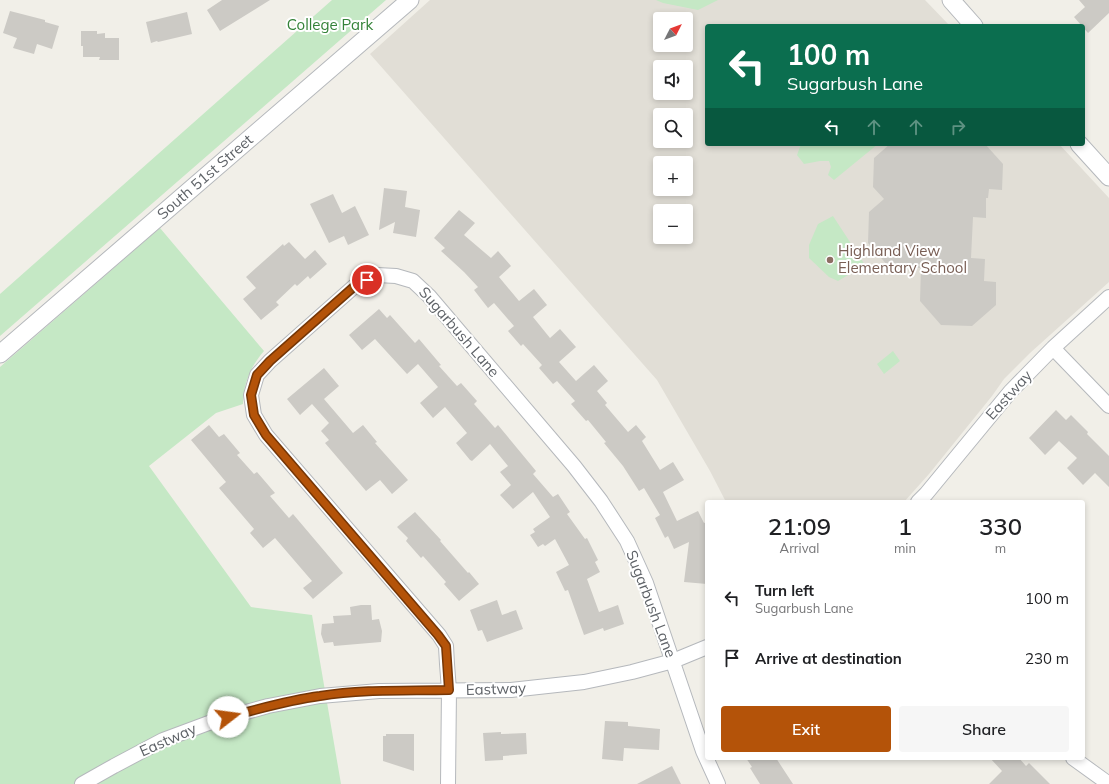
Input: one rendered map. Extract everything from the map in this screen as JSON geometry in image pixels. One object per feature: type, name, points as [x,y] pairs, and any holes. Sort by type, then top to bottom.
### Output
[{"type":"street","name":"South 51st Street","points":[[0,354],[410,0]]},
{"type":"street","points":[[951,0],[972,24]]},
{"type":"street","points":[[1081,146],[1109,177]]},
{"type":"street","name":"Sugarbush Lane","points":[[448,784],[449,690],[446,646],[266,435],[254,415],[251,395],[257,375],[270,361],[357,284],[377,275],[396,276],[413,282],[429,296],[602,501],[627,541],[646,583],[705,755]]},
{"type":"street","name":"Eastway","points":[[920,500],[1010,392],[1053,348],[1109,297]]},
{"type":"street","points":[[1053,348],[1109,406]]},
{"type":"street","name":"Eastway","points":[[82,784],[163,740],[214,721],[268,706],[320,696],[379,691],[511,690],[584,682],[632,672],[673,661],[705,648]]},
{"type":"street","name":"Sugarbush Lane","points":[[707,760],[718,784]]},
{"type":"street","points":[[1076,760],[1109,784]]},
{"type":"shaded area","name":"Highland View Elementary School","points":[[430,0],[925,0],[948,24],[705,24],[705,146],[1061,146],[1109,198],[1109,282],[1030,353],[1004,379],[929,474],[906,500],[725,500],[710,471],[657,380],[370,54]]},
{"type":"green space","name":"College Park","points":[[332,0],[386,0],[0,336],[0,294]]},
{"type":"green space","points":[[656,0],[718,0],[698,10],[663,3]]},
{"type":"green space","points":[[800,146],[876,146],[834,180],[828,175],[831,167],[829,161],[804,164],[797,155]]},
{"type":"green space","points":[[833,216],[865,265],[838,281],[829,277],[809,258],[809,245],[818,224]]},
{"type":"green space","points":[[160,228],[264,351],[255,363],[246,382],[243,404],[216,413],[149,466],[251,607],[312,615],[341,784],[0,784],[0,367]]},
{"type":"green space","points":[[893,351],[900,361],[884,374],[877,364]]},
{"type":"building","points":[[222,0],[270,0],[220,31],[207,10]]},
{"type":"building","points":[[1079,0],[1109,0],[1109,13],[1088,33],[1085,30],[1085,24],[1080,24],[1074,17],[1085,7]]},
{"type":"building","points":[[10,11],[45,20],[45,22],[59,26],[52,49],[37,44],[34,54],[13,48],[17,38],[3,33]]},
{"type":"building","points":[[187,12],[192,34],[151,43],[146,22]]},
{"type":"building","points":[[81,31],[97,31],[97,34],[105,33],[105,38],[119,38],[119,60],[99,60],[100,57],[83,57]]},
{"type":"building","points":[[888,146],[987,146],[1003,164],[1002,190],[989,189],[988,198],[986,198],[986,218],[973,217],[971,258],[985,259],[984,281],[996,282],[996,305],[972,326],[941,325],[920,301],[921,268],[889,267],[868,243],[869,212],[884,199],[873,187],[874,158]]},
{"type":"building","points":[[384,188],[407,191],[405,207],[420,210],[416,237],[393,233],[395,222],[379,230]]},
{"type":"building","points":[[333,194],[342,213],[355,206],[369,235],[348,245],[344,236],[329,243],[310,204]]},
{"type":"building","points":[[459,210],[475,223],[464,235],[491,258],[498,251],[511,266],[499,277],[519,301],[534,289],[547,305],[533,317],[550,338],[560,329],[576,347],[559,362],[576,381],[594,365],[608,381],[597,391],[607,403],[605,405],[628,432],[636,425],[646,437],[642,441],[660,470],[673,462],[684,480],[663,492],[677,521],[698,511],[705,523],[705,584],[684,582],[689,542],[674,549],[668,536],[665,538],[655,518],[660,515],[644,488],[639,491],[623,466],[604,443],[606,442],[588,420],[586,421],[571,404],[575,401],[557,381],[553,384],[539,368],[542,365],[523,344],[521,346],[508,331],[514,326],[494,303],[488,308],[474,290],[478,287],[441,251],[445,248],[434,238]]},
{"type":"building","points":[[289,242],[305,259],[315,250],[327,264],[310,279],[308,276],[297,286],[295,284],[276,302],[279,305],[261,320],[243,299],[256,288],[246,277],[283,244],[284,246]]},
{"type":"building","points":[[379,309],[387,318],[390,315],[415,343],[419,339],[441,365],[439,366],[457,386],[461,383],[477,401],[474,404],[495,428],[498,425],[536,471],[533,474],[553,497],[558,494],[570,512],[567,514],[585,539],[587,538],[598,560],[595,562],[600,572],[587,579],[599,612],[618,605],[624,624],[604,631],[603,628],[584,635],[568,590],[565,591],[556,572],[569,565],[555,539],[545,546],[543,544],[538,547],[530,535],[535,532],[533,529],[550,517],[533,492],[513,509],[500,495],[511,485],[500,472],[508,466],[490,444],[472,461],[470,460],[456,443],[467,433],[445,407],[433,418],[420,403],[438,387],[418,364],[407,374],[375,339],[362,350],[349,335]]},
{"type":"building","points":[[324,368],[339,386],[324,399],[353,433],[363,425],[377,442],[375,443],[408,480],[392,494],[380,480],[366,491],[325,443],[329,440],[321,431],[329,423],[312,404],[300,415],[287,399]]},
{"type":"building","points":[[1056,410],[1066,420],[1071,415],[1109,456],[1109,487],[1095,473],[1083,485],[1067,468],[1077,458],[1059,441],[1045,455],[1029,438]]},
{"type":"building","points":[[209,425],[219,437],[224,434],[240,453],[237,455],[254,474],[257,472],[275,493],[270,496],[289,518],[293,514],[343,573],[313,599],[303,588],[312,581],[275,538],[263,548],[250,533],[254,529],[219,488],[226,482],[191,440]]},
{"type":"building","points":[[415,512],[479,584],[459,601],[444,584],[446,582],[423,556],[421,558],[406,541],[408,538],[397,527]]},
{"type":"building","points":[[497,600],[502,615],[516,610],[523,629],[487,642],[482,630],[478,631],[470,610]]},
{"type":"building","points":[[371,605],[372,620],[379,619],[382,631],[381,642],[334,646],[333,642],[324,643],[321,634],[322,624],[334,623],[333,616],[351,615],[350,607]]},
{"type":"building","points":[[605,721],[628,722],[628,726],[660,729],[659,750],[624,748],[623,761],[602,759]]},
{"type":"building","points":[[501,732],[501,734],[526,733],[527,754],[503,756],[503,760],[485,761],[483,733]]},
{"type":"building","points":[[386,734],[414,734],[414,771],[383,761],[383,736],[386,736]]},
{"type":"building","points":[[747,760],[777,760],[793,784],[760,784],[750,768],[752,767]]},
{"type":"building","points":[[992,760],[1021,760],[1026,766],[1029,763],[1050,784],[989,784],[1002,771]]},
{"type":"building","points":[[672,766],[681,784],[637,784]]},
{"type":"place","name":"Highland View Elementary School","points":[[830,260]]},
{"type":"route","points":[[228,717],[268,706],[320,696],[379,691],[449,690],[446,646],[266,435],[254,415],[251,395],[257,375],[270,361],[357,284],[367,280]]}]
